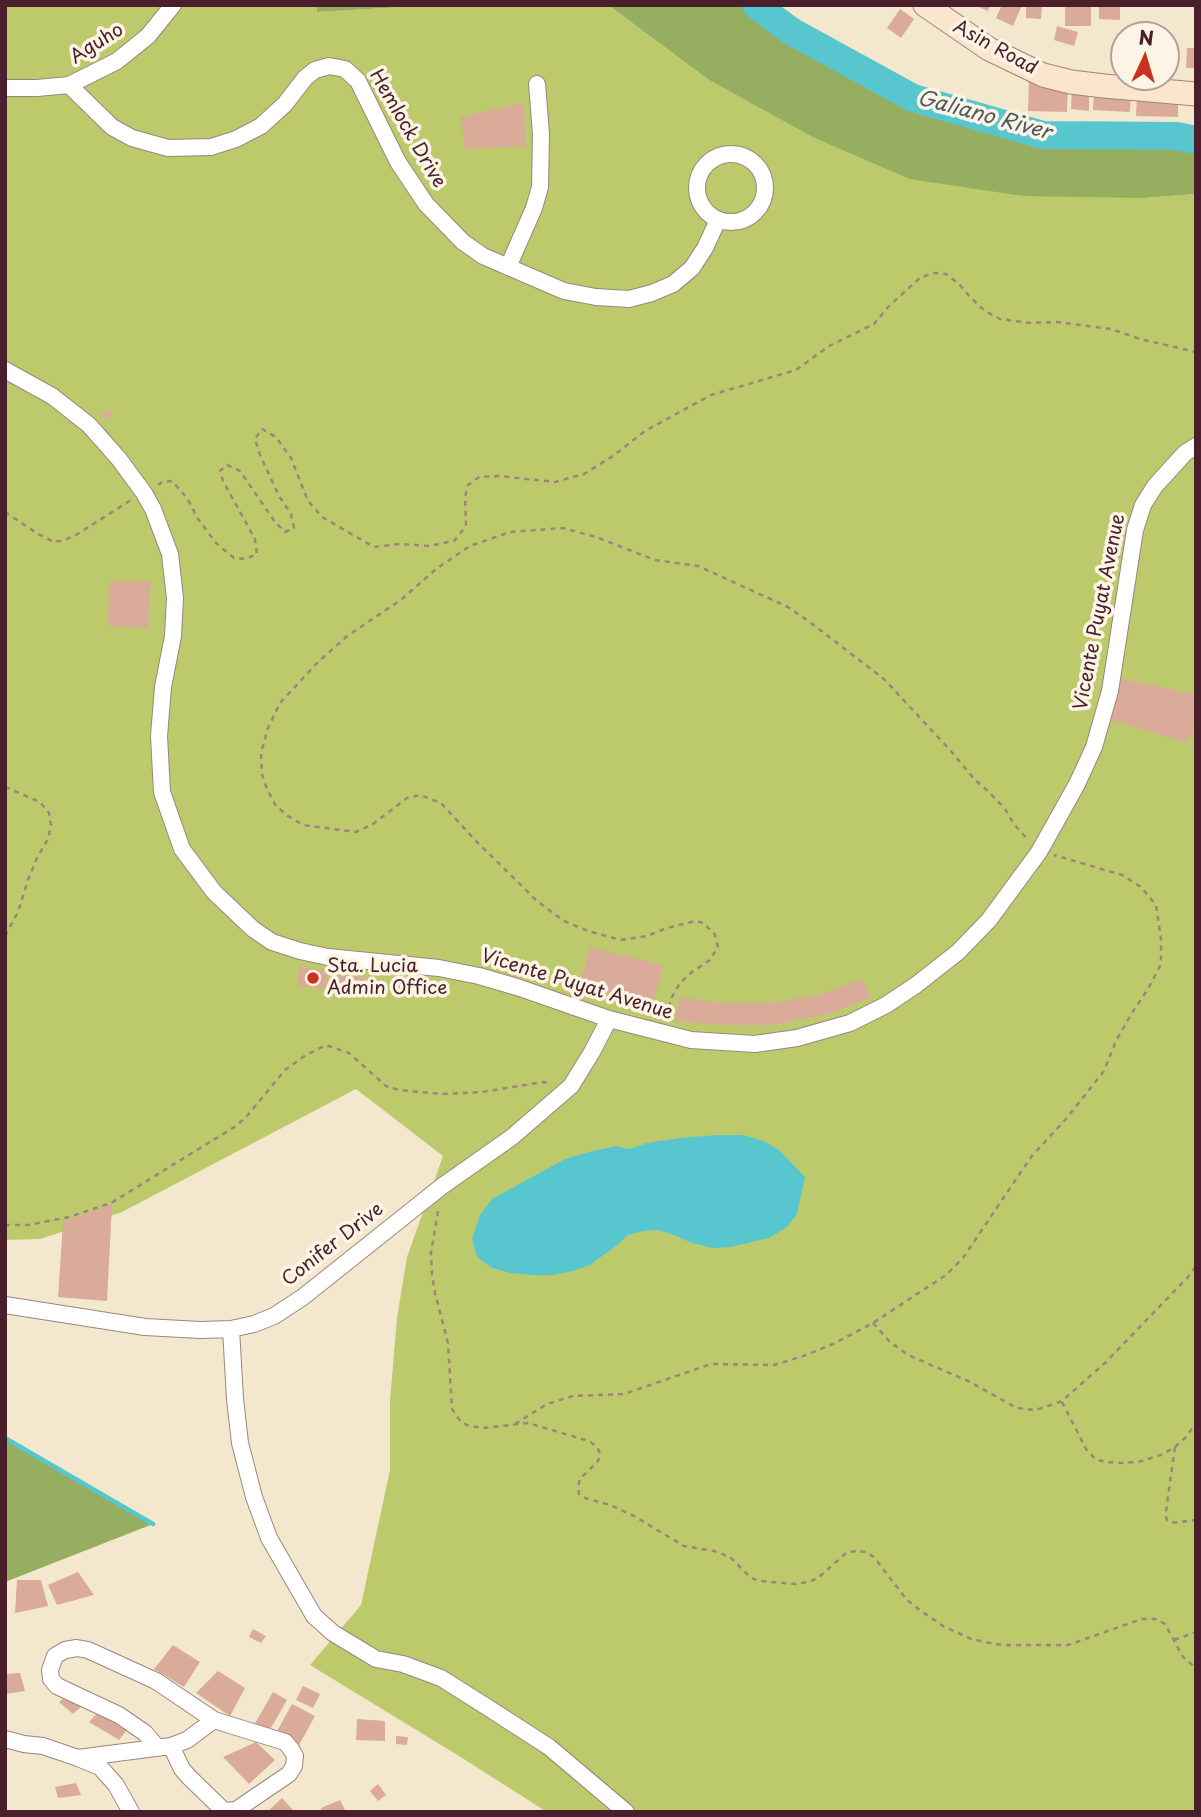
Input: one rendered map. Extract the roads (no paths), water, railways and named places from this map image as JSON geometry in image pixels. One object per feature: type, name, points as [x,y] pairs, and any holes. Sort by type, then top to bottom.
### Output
[{"type":"main road","name":"Asin Road","points":[[925,5],[989,49],[1043,75],[1071,82],[1196,94]]},
{"type":"street","name":"Aguho","points":[[69,85],[117,61],[148,36],[173,5]]},
{"type":"street","name":"Hemlock Drive","points":[[69,85],[112,127],[132,138],[168,148],[211,147],[236,139],[261,126],[315,70],[329,66],[345,69],[358,81],[398,162],[426,204],[463,242],[483,256],[564,291],[629,299],[673,284],[692,268],[718,220]]},
{"type":"street","points":[[508,267],[534,208],[540,187],[541,134],[537,84]]},
{"type":"street","points":[[5,88],[69,85]]},
{"type":"street","points":[[724,155],[745,157],[755,164],[762,174],[765,185],[760,207],[741,221],[729,223],[718,220],[709,215],[697,196],[699,175],[705,166],[724,155]]},
{"type":"street","name":"Vicente Puyat Avenue","points":[[5,370],[52,396],[89,425],[119,459],[153,509],[170,554],[176,598],[159,736],[162,792],[182,849],[214,892],[253,929],[272,942],[300,951],[328,957],[439,968],[479,976],[610,1019],[691,1040],[755,1044],[797,1038],[850,1023],[886,1005],[916,985],[958,952],[989,920],[1039,852],[1094,747],[1110,691],[1135,530],[1143,505],[1155,486],[1185,453],[1196,446]]},
{"type":"street","name":"Conifer Drive","points":[[5,1305],[145,1327],[200,1330],[231,1329],[274,1316],[303,1297],[441,1186],[512,1137],[571,1086],[610,1019]]},
{"type":"street","points":[[231,1329],[240,1443],[254,1497],[269,1538],[314,1616],[332,1633],[376,1659],[403,1664],[441,1678],[549,1747],[626,1812]]},
{"type":"street","points":[[65,1650],[88,1650],[156,1681],[214,1720],[285,1742],[295,1756],[294,1766],[289,1774],[236,1810],[224,1811],[189,1777],[164,1746],[120,1715],[57,1686],[51,1679],[50,1670],[55,1657],[65,1650]]},
{"type":"street","points":[[78,1758],[164,1746],[187,1740],[214,1720]]},
{"type":"street","points":[[5,1739],[43,1746],[100,1767],[116,1785],[131,1812]]},
{"type":"water","points":[[743,1135],[763,1141],[778,1149],[805,1177],[797,1214],[787,1227],[769,1238],[731,1247],[713,1248],[658,1230],[643,1231],[628,1235],[590,1265],[553,1275],[511,1273],[492,1268],[477,1257],[472,1238],[480,1215],[492,1199],[565,1159],[616,1146],[629,1149],[647,1143]]},
{"type":"waterway","name":"Galiano River","points":[[756,5],[791,31],[913,98],[1043,135],[1177,136],[1196,140]]},
{"type":"waterway","points":[[5,1438],[153,1524]]},
{"type":"place","name":"Sta. Lucia Admin Office","points":[[313,978]]}]
